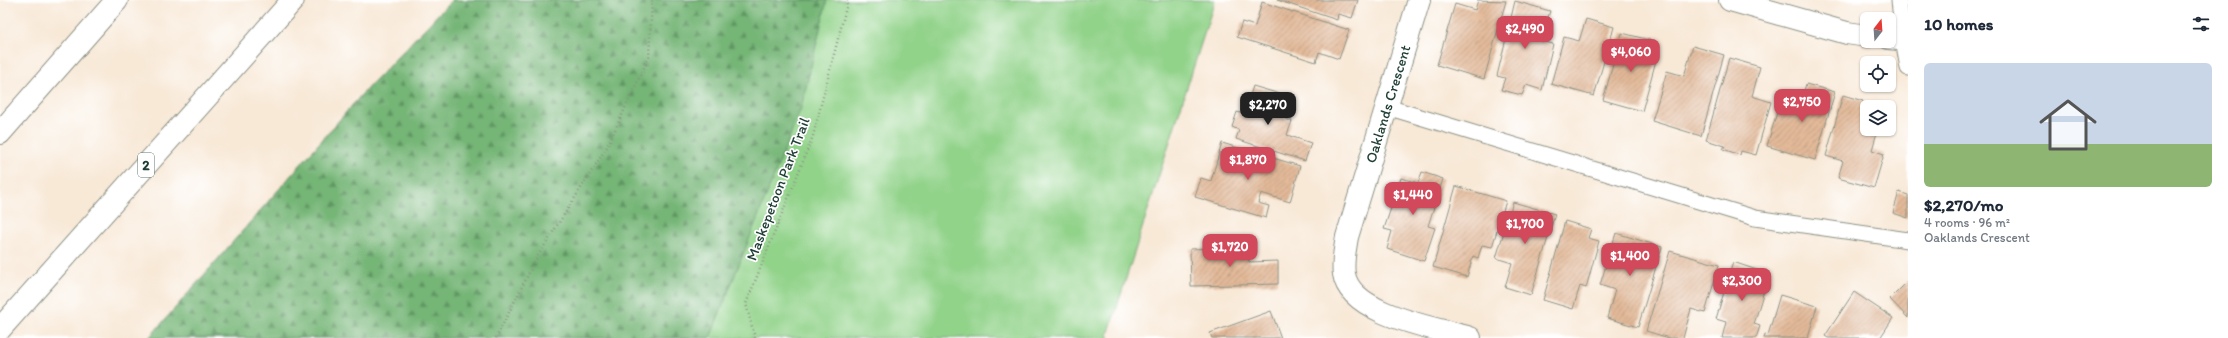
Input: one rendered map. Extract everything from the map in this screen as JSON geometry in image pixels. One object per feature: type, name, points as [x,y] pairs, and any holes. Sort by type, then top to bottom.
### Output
[{"type":"main road","points":[[0,133],[117,0]]},
{"type":"main road","name":"2","points":[[0,329],[293,0]]},
{"type":"main road","name":"Oaklands Crescent","points":[[1419,0],[1348,237],[1344,275],[1352,291],[1362,301],[1376,309],[1470,338]]},
{"type":"main road","points":[[1730,0],[1847,33],[1860,35]]},
{"type":"lane","points":[[1899,0],[1900,40],[1908,68]]},
{"type":"lane","points":[[1387,107],[1755,218],[1908,240]]},
{"type":"path","points":[[496,338],[536,259],[607,147],[649,57],[652,0]]},
{"type":"path","name":"Maskepetoon Park Trail","points":[[755,338],[746,304],[813,136],[848,0]]},
{"type":"green space","points":[[452,0],[1215,0],[1108,335],[1110,338],[149,338],[364,92]]},
{"type":"green space","points":[[452,0],[827,0],[801,108],[710,338],[149,338],[364,92]]},
{"type":"building","points":[[1277,0],[1358,0],[1352,18],[1338,14],[1337,20]]},
{"type":"building","points":[[1478,0],[1506,1],[1484,79],[1437,65],[1455,4],[1475,10]]},
{"type":"building","points":[[1515,1],[1550,11],[1541,41],[1553,44],[1542,90],[1526,85],[1522,95],[1501,90],[1505,78],[1497,76]]},
{"type":"building","points":[[1262,2],[1349,30],[1339,59],[1319,52],[1316,62],[1237,37],[1242,22],[1255,26]]},
{"type":"building","points":[[1586,19],[1614,27],[1594,96],[1551,84],[1564,37],[1579,41]]},
{"type":"building","points":[[1622,33],[1654,41],[1650,55],[1657,57],[1642,111],[1603,100]]},
{"type":"building","points":[[1693,46],[1724,55],[1701,136],[1652,121],[1667,71],[1684,76]]},
{"type":"building","points":[[1729,58],[1760,67],[1752,96],[1771,102],[1756,155],[1741,151],[1740,155],[1723,149],[1725,146],[1706,140]]},
{"type":"building","points":[[1806,84],[1835,92],[1815,160],[1767,146],[1780,102],[1799,108]]},
{"type":"building","points":[[1253,86],[1280,94],[1274,115],[1292,121],[1287,135],[1311,143],[1305,161],[1236,139],[1239,130],[1232,127],[1237,112],[1244,114]]},
{"type":"building","points":[[1843,95],[1860,100],[1860,136],[1876,136],[1872,150],[1884,154],[1874,188],[1838,178],[1843,161],[1826,156]]},
{"type":"building","points":[[1222,143],[1300,166],[1290,202],[1261,193],[1258,203],[1269,206],[1266,218],[1195,197],[1201,178],[1211,181]]},
{"type":"building","points":[[1422,172],[1443,179],[1428,226],[1435,228],[1424,261],[1387,249],[1392,231],[1384,229],[1401,178],[1418,183]]},
{"type":"building","points":[[1456,186],[1506,201],[1492,247],[1482,245],[1478,258],[1473,256],[1467,277],[1433,267]]},
{"type":"building","points":[[1899,192],[1908,195],[1908,218],[1893,213]]},
{"type":"building","points":[[1513,202],[1555,214],[1531,295],[1505,287],[1512,263],[1496,258]]},
{"type":"building","points":[[1565,221],[1591,229],[1588,238],[1599,241],[1586,288],[1580,286],[1573,309],[1543,300]]},
{"type":"building","points":[[1616,233],[1662,247],[1638,327],[1607,318],[1615,290],[1600,285]]},
{"type":"building","points":[[1248,247],[1249,262],[1278,261],[1278,284],[1191,286],[1190,249]]},
{"type":"building","points":[[1670,251],[1719,265],[1705,313],[1691,309],[1683,338],[1669,338],[1646,331]]},
{"type":"building","points":[[1733,262],[1769,274],[1754,324],[1760,326],[1756,338],[1722,338],[1726,322],[1716,319]]},
{"type":"building","points":[[1908,281],[1908,318],[1890,299]]},
{"type":"building","points":[[1854,292],[1893,318],[1880,338],[1828,338],[1825,336]]},
{"type":"building","points":[[1780,295],[1817,306],[1808,338],[1764,338],[1765,334],[1768,335]]},
{"type":"building","points":[[1271,311],[1281,338],[1212,338],[1210,333]]}]
